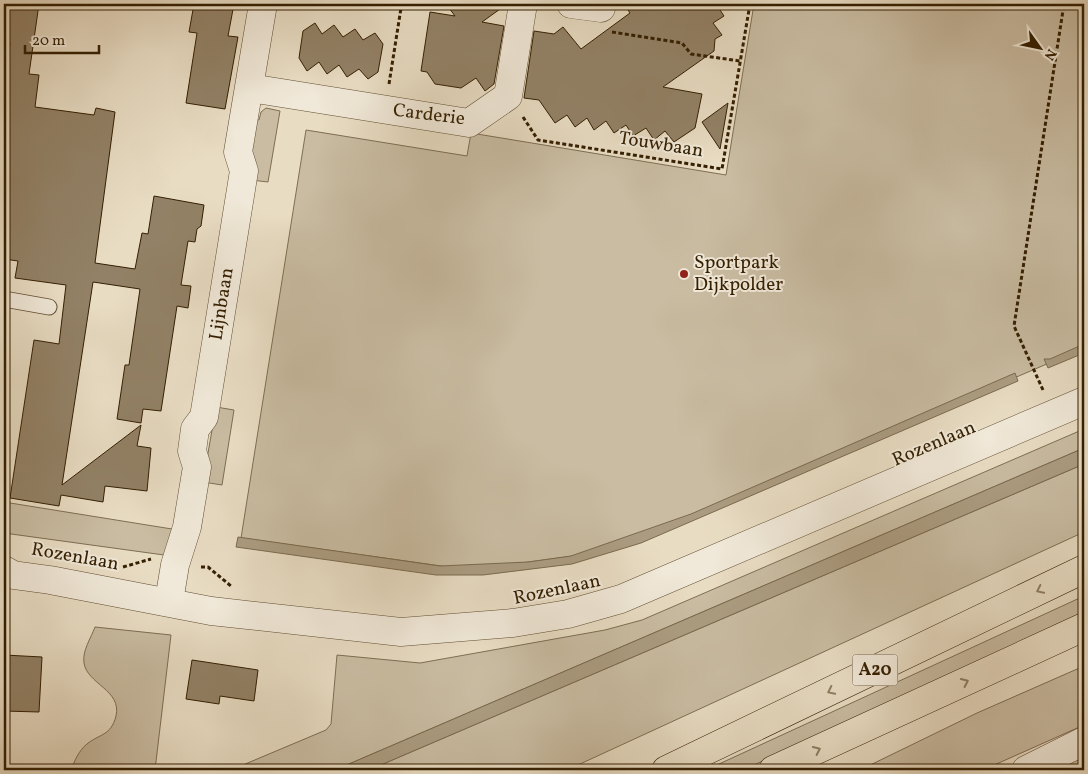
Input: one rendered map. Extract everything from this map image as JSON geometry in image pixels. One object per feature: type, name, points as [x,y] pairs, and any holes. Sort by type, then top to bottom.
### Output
[{"type":"highway","name":"A20","points":[[666,770],[1084,569]]},
{"type":"highway","name":"A20","points":[[773,770],[1084,627]]},
{"type":"street","name":"Lijnbaan","points":[[169,601],[175,565],[187,528],[197,467],[192,451],[195,429],[204,417],[244,171],[238,152],[263,4]]},
{"type":"street","points":[[508,96],[523,4]]},
{"type":"street","points":[[571,4],[601,6]]},
{"type":"street","name":"Carderie","points":[[250,88],[469,123],[508,96]]},
{"type":"street","name":"Rozenlaan","points":[[7,575],[169,601],[211,611],[401,632],[476,627],[568,614],[621,599],[1084,401]]},
{"type":"street","points":[[1026,770],[1084,741]]},
{"type":"lane","points":[[4,299],[49,307]]},
{"type":"path","points":[[385,110],[401,8],[398,4]]},
{"type":"path","name":"Touwbaan","points":[[508,96],[538,140],[722,170],[750,4]]},
{"type":"path","points":[[1034,370],[1014,326],[1064,4]]},
{"type":"path","points":[[601,6],[599,16],[610,31],[682,44],[691,54],[740,61]]},
{"type":"path","name":"Rozenlaan","points":[[119,568],[146,559],[156,559],[175,565],[208,567],[232,586],[238,588]]},
{"type":"shaded area","name":"Sportpark Dijkpolder","points":[[754,4],[1084,4],[1084,348],[677,523],[595,553],[470,570],[241,538],[306,130],[467,156],[471,133],[726,175]]},
{"type":"shaded area","points":[[266,108],[280,111],[268,182],[251,180],[247,151],[252,119],[259,120],[261,112]]},
{"type":"shaded area","points":[[1084,344],[1084,353],[1048,368],[1044,359],[1050,359]]},
{"type":"shaded area","points":[[1015,373],[1018,381],[641,543],[572,564],[483,575],[436,575],[236,547],[238,537],[440,566],[528,562],[571,556],[691,514]]},
{"type":"shaded area","points":[[216,407],[234,410],[222,485],[203,482]]},
{"type":"shaded area","points":[[1084,429],[1084,448],[335,770],[231,770],[326,730],[331,724],[337,655],[420,663],[605,630],[642,620]]},
{"type":"shaded area","points":[[1084,448],[1084,464],[369,770],[335,770]]},
{"type":"shaded area","points":[[1084,464],[1084,532],[567,770],[369,770]]},
{"type":"shaded area","points":[[4,502],[172,529],[169,548],[164,555],[4,533]]},
{"type":"shaded area","points":[[1084,596],[1084,614],[743,770],[706,770]]},
{"type":"shaded area","points":[[95,627],[171,635],[155,770],[71,770],[82,749],[108,731],[114,723],[116,716],[114,700],[86,670],[84,663],[86,649]]},
{"type":"shaded area","points":[[1084,666],[1084,725],[983,770],[860,770],[977,713]]},
{"type":"shaded area","points":[[1084,757],[1084,770],[1052,770]]},
{"type":"building","points":[[4,4],[39,4],[29,74],[39,75],[35,107],[94,115],[96,108],[115,112],[95,263],[135,269],[142,233],[148,234],[154,196],[204,205],[201,226],[197,229],[195,242],[188,241],[181,285],[191,286],[188,308],[177,306],[161,411],[143,409],[141,423],[117,419],[125,365],[129,365],[140,289],[93,282],[62,485],[141,425],[137,446],[151,448],[147,491],[105,486],[103,502],[61,495],[59,506],[10,498],[34,340],[59,344],[66,285],[15,278],[18,261],[4,259],[4,85],[10,43],[4,42]]},
{"type":"building","points":[[194,4],[234,4],[228,36],[238,37],[225,109],[186,103],[197,33],[189,32]]},
{"type":"building","points":[[446,4],[507,4],[482,22],[504,26],[494,84],[485,91],[476,78],[461,88],[435,84],[427,72],[421,71],[430,12],[455,16]]},
{"type":"building","points":[[624,4],[716,4],[724,16],[713,23],[722,35],[715,39],[714,51],[663,87],[702,94],[695,128],[674,142],[665,131],[654,140],[646,128],[633,136],[626,125],[614,133],[606,121],[594,130],[587,118],[575,127],[567,115],[555,123],[539,100],[524,98],[534,31],[554,34],[563,27],[581,49],[630,13]]},
{"type":"building","points":[[315,23],[322,34],[334,25],[343,37],[355,29],[363,40],[375,33],[383,44],[378,72],[368,79],[359,69],[347,77],[339,65],[327,74],[319,62],[307,71],[299,58],[303,31]]},
{"type":"building","points":[[728,103],[720,149],[702,122]]},
{"type":"building","points":[[4,655],[42,657],[39,712],[4,711]]},
{"type":"building","points":[[192,660],[258,670],[254,701],[220,696],[219,704],[186,699]]},
{"type":"place","name":"Sportpark Dijkpolder","points":[[684,274]]}]
